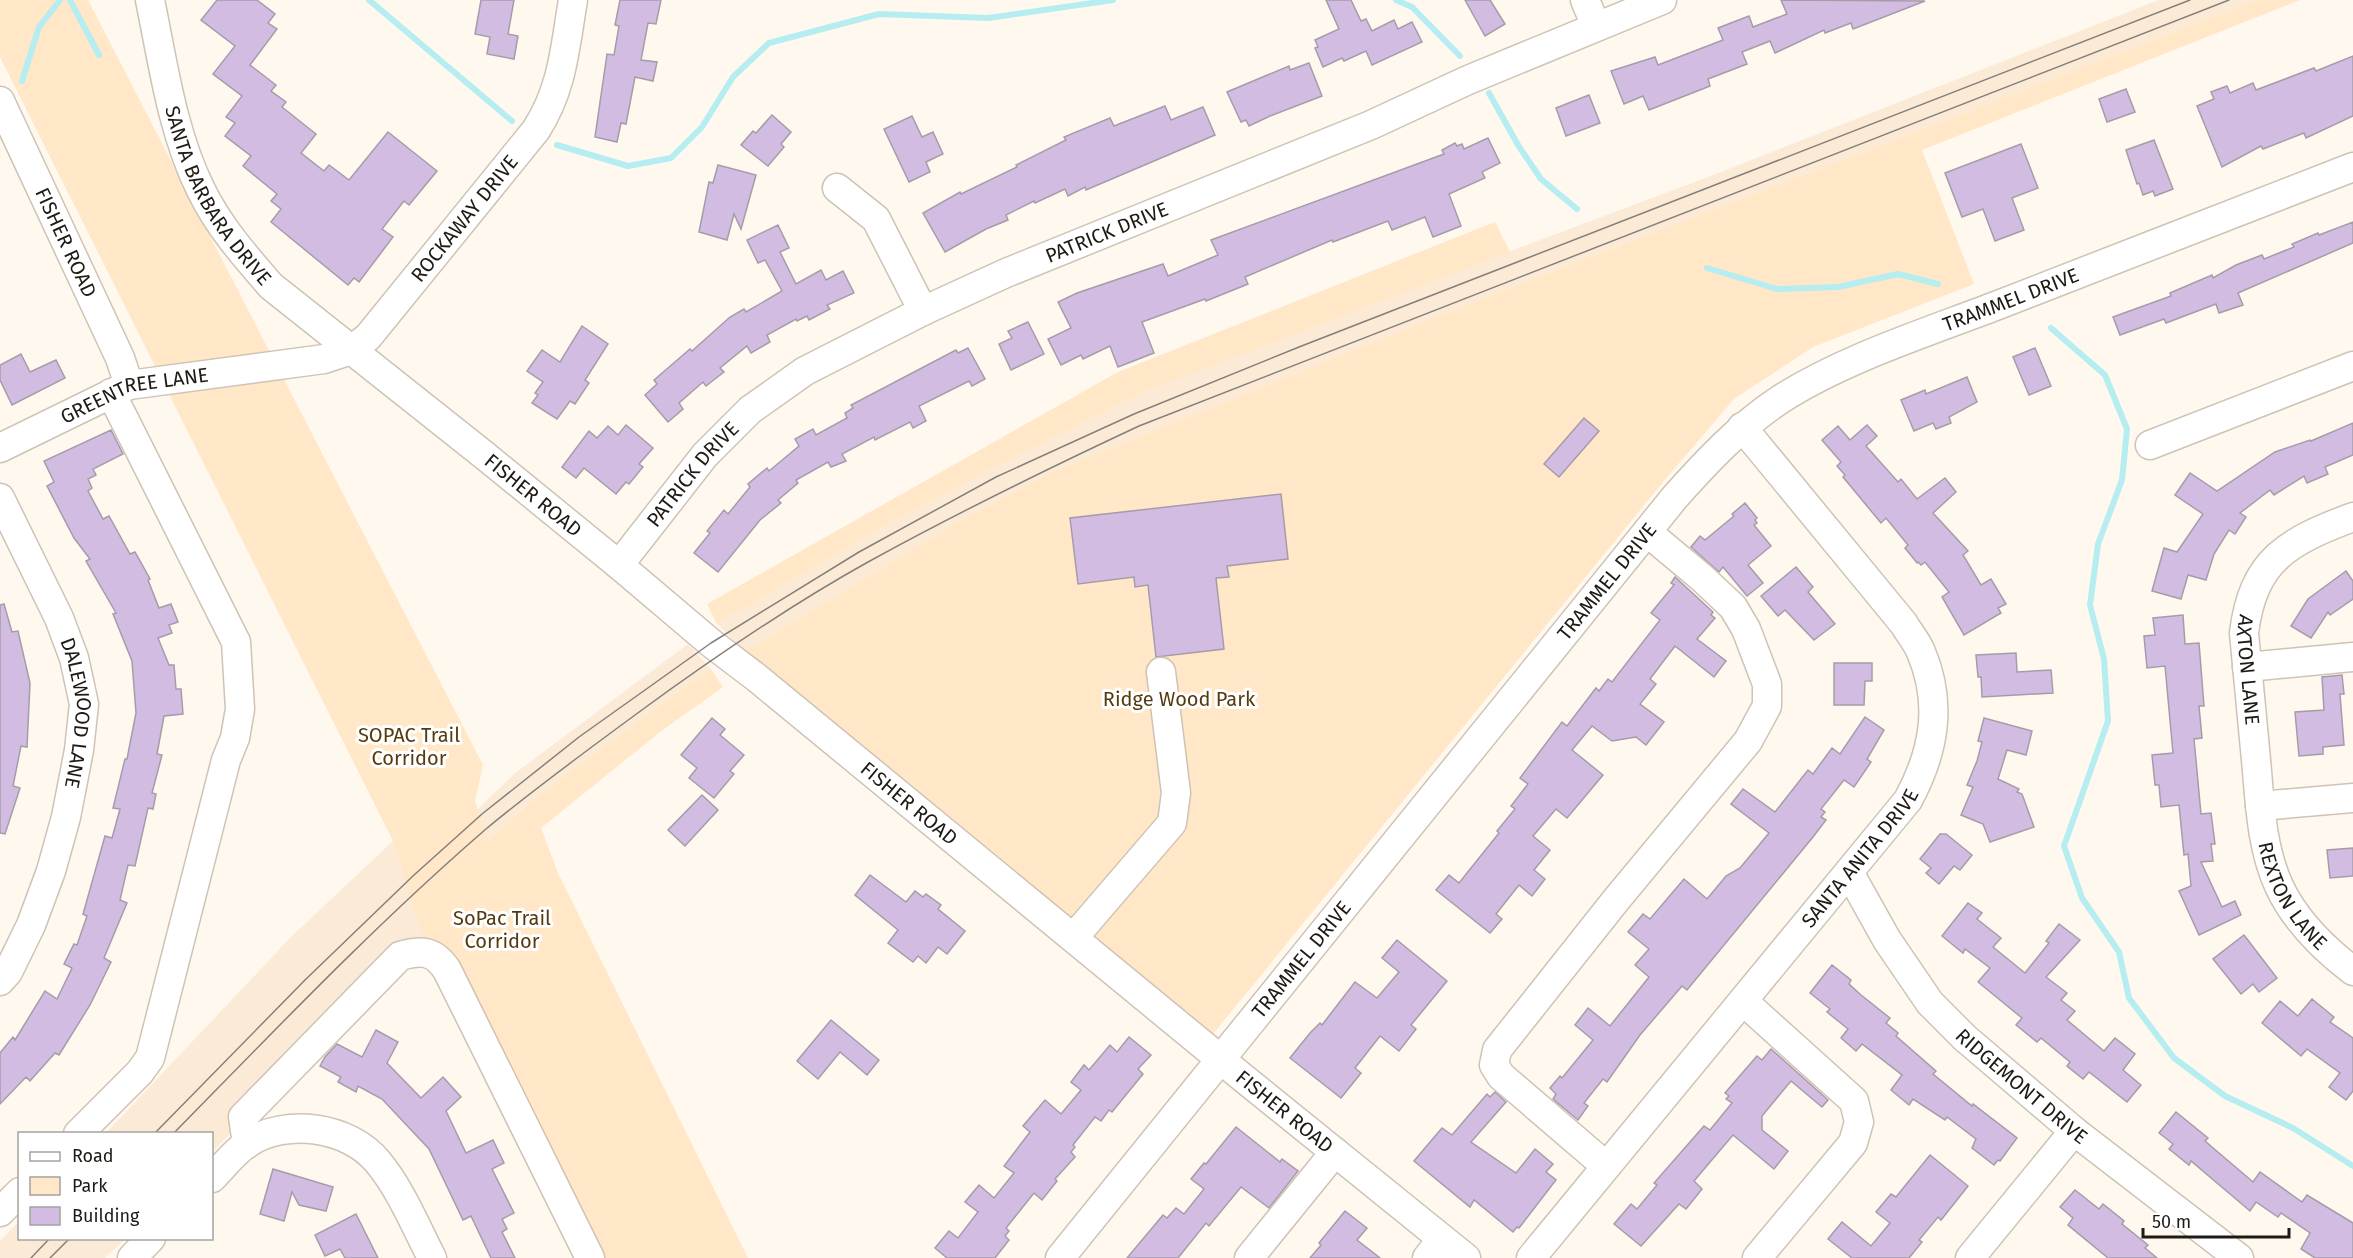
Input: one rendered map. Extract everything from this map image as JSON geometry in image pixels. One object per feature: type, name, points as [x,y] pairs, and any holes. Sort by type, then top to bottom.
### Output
[{"type":"street","name":"SANTA BARBARA DRIVE","points":[[150,0],[182,140],[200,190],[228,236],[271,286],[351,350]]},
{"type":"street","name":"ROCKAWAY DRIVE","points":[[276,365],[324,359],[351,350],[368,337],[549,111],[558,89],[573,0]]},
{"type":"street","points":[[1585,0],[1596,26]]},
{"type":"street","name":"PATRICK DRIVE","points":[[620,565],[705,455],[750,410],[805,371],[922,311],[1006,273],[1371,125],[1468,80],[1662,0]]},
{"type":"street","name":"FISHER ROAD","points":[[0,101],[120,358],[120,389],[236,642],[240,709],[235,738],[226,760],[150,1058],[140,1072],[80,1132]]},
{"type":"street","name":"TRAMMEL DRIVE","points":[[1060,1258],[1647,532],[1715,452],[1742,427],[1782,398],[1841,368],[2353,167]]},
{"type":"street","points":[[837,188],[876,219],[922,311]]},
{"type":"street","name":"FISHER ROAD","points":[[351,350],[620,565],[711,643],[757,678],[1335,1152],[1435,1249],[1466,1258]]},
{"type":"street","name":"GREENTREE LANE","points":[[0,448],[120,389],[165,380],[276,365]]},
{"type":"street","points":[[2150,445],[2353,366]]},
{"type":"street","name":"SANTA ANITA DRIVE","points":[[1531,1258],[1908,800],[1922,774],[1932,741],[1934,714],[1930,681],[1921,651],[1904,624],[1742,427]]},
{"type":"street","name":"DALEWOOD LANE","points":[[0,981],[8,972],[30,925],[51,870],[66,818],[79,750],[84,704],[74,658],[59,618],[2,512]]},
{"type":"street","name":"AXTON LANE","points":[[2260,806],[2244,633],[2247,608],[2269,564],[2288,548],[2314,532],[2353,517]]},
{"type":"street","points":[[1606,1166],[1501,1076],[1494,1065],[1497,1050],[1616,900],[1748,741],[1767,706],[1767,684],[1746,629],[1733,608],[1701,577],[1647,532]]},
{"type":"street","points":[[2247,667],[2353,657]]},
{"type":"street","points":[[1074,937],[1172,823],[1176,793],[1161,672]]},
{"type":"street","points":[[2260,806],[2353,798]]},
{"type":"street","name":"REXTON LANE","points":[[2260,806],[2269,858],[2279,886],[2297,917],[2313,937],[2353,971]]},
{"type":"street","name":"RIDGEMONT DRIVE","points":[[1849,872],[1887,940],[1930,1002],[1965,1038],[2208,1250],[2239,1258]]},
{"type":"street","points":[[247,1144],[243,1117],[400,956],[415,952],[427,953],[440,958],[447,970],[590,1258]]},
{"type":"street","points":[[1743,1001],[1854,1101],[1859,1122],[1853,1143],[1757,1258]]},
{"type":"street","points":[[213,1177],[247,1144],[261,1136],[286,1129],[315,1128],[333,1133],[358,1145],[377,1161],[399,1194],[432,1258]]},
{"type":"street","points":[[1970,1258],[2074,1131]]},
{"type":"street","points":[[1249,1258],[1335,1152]]},
{"type":"street","points":[[0,1212],[18,1194]]},
{"type":"street","points":[[132,1258],[151,1240]]},
{"type":"shaded area","points":[[2159,0],[2257,0],[1440,315],[1054,471],[957,522],[744,650],[717,624],[892,522],[1146,391],[1322,322],[1708,177]]},
{"type":"shaded area","points":[[688,644],[710,668],[535,798],[488,841],[424,940],[213,1151],[213,1132],[107,1132],[291,937],[393,841],[403,872],[478,809],[514,774]]},
{"type":"shaded area","points":[[18,1222],[18,1240],[124,1240],[105,1258],[0,1258],[0,1241]]},
{"type":"green space","points":[[0,0],[88,0],[483,765],[475,801],[488,841],[535,798],[710,668],[723,687],[660,732],[541,828],[558,873],[748,1258],[584,1258],[424,940],[393,841],[0,57]]},
{"type":"green space","name":"Ridge Wood Park","points":[[2257,0],[2300,0],[1922,150],[1974,284],[1813,347],[1734,399],[1663,482],[1213,1034],[744,650],[957,522],[1054,471],[1440,315]]},
{"type":"green space","points":[[1495,222],[1510,252],[1146,391],[892,522],[717,624],[707,604],[1118,372]]},
{"type":"building","points":[[217,0],[257,0],[275,14],[268,23],[277,29],[250,65],[276,85],[271,91],[286,102],[282,107],[316,134],[301,153],[324,171],[329,165],[349,180],[388,132],[437,171],[409,205],[404,201],[382,229],[393,237],[359,282],[354,278],[348,285],[271,222],[281,209],[271,201],[277,194],[243,166],[251,156],[225,136],[235,123],[226,117],[242,96],[213,74],[235,46],[201,20]]},
{"type":"building","points":[[481,0],[514,0],[508,34],[518,36],[514,59],[487,54],[490,37],[475,34]]},
{"type":"building","points":[[620,0],[661,0],[656,24],[648,23],[641,60],[657,62],[653,81],[635,77],[626,124],[621,123],[617,142],[595,137],[607,54],[614,55],[619,26],[615,25]]},
{"type":"building","points":[[1326,0],[1351,0],[1361,21],[1366,19],[1372,31],[1394,20],[1398,29],[1412,22],[1422,42],[1372,65],[1366,51],[1344,61],[1342,58],[1323,67],[1315,48],[1318,47],[1315,40],[1339,29]]},
{"type":"building","points":[[1465,0],[1490,0],[1505,24],[1485,36]]},
{"type":"building","points":[[1781,0],[1925,1],[1853,29],[1851,23],[1825,33],[1824,30],[1775,53],[1770,41],[1742,52],[1747,64],[1708,79],[1710,86],[1649,110],[1643,96],[1624,104],[1611,71],[1655,57],[1658,65],[1723,40],[1718,28],[1749,16],[1753,27],[1787,14]]},
{"type":"building","points":[[2353,56],[2353,116],[2306,138],[2304,133],[2263,149],[2261,146],[2222,167],[2197,106],[2214,99],[2211,92],[2227,86],[2230,93],[2253,83],[2256,90],[2314,68],[2316,71]]},
{"type":"building","points":[[1309,63],[1322,96],[1249,126],[1246,120],[1241,122],[1227,92],[1289,66],[1290,70]]},
{"type":"building","points":[[2126,89],[2135,112],[2107,122],[2099,99]]},
{"type":"building","points":[[1589,95],[1600,123],[1566,136],[1556,108]]},
{"type":"building","points":[[1165,106],[1171,120],[1203,107],[1215,135],[1086,190],[1085,187],[1068,196],[1065,189],[1035,203],[1034,201],[1006,215],[1008,220],[986,229],[945,252],[923,213],[960,192],[961,194],[1017,167],[1016,165],[1066,140],[1064,137],[1110,118],[1114,126]]},
{"type":"building","points":[[772,115],[791,132],[781,144],[784,147],[768,166],[741,145],[753,131],[756,133]]},
{"type":"building","points":[[912,116],[922,137],[933,132],[943,154],[926,162],[930,172],[909,182],[884,129]]},
{"type":"building","points":[[1488,138],[1500,163],[1482,172],[1485,178],[1449,194],[1461,226],[1433,237],[1425,217],[1392,230],[1388,221],[1333,242],[1332,240],[1245,277],[1248,284],[1206,301],[1205,299],[1142,322],[1154,353],[1118,367],[1110,346],[1083,359],[1081,355],[1061,365],[1048,339],[1071,328],[1058,302],[1077,293],[1163,264],[1168,276],[1218,255],[1211,240],[1444,154],[1442,150],[1455,143],[1457,146],[1462,144],[1464,149]]},
{"type":"building","points":[[2154,140],[2173,189],[2155,196],[2153,191],[2143,195],[2126,150]]},
{"type":"building","points":[[2021,144],[2038,188],[2012,198],[2024,230],[1995,241],[1983,209],[1962,217],[1945,173]]},
{"type":"building","points":[[718,165],[756,175],[741,229],[734,214],[727,240],[699,232],[709,182],[713,183]]},
{"type":"building","points":[[2353,222],[2353,243],[2238,293],[2243,305],[2219,313],[2216,304],[2166,323],[2164,319],[2120,335],[2113,317],[2171,296],[2170,293],[2212,275],[2213,278],[2236,265],[2262,255],[2264,259],[2294,247],[2292,244],[2318,233],[2319,235]]},
{"type":"building","points":[[778,225],[789,248],[780,252],[796,284],[821,270],[826,280],[843,271],[854,293],[827,305],[830,309],[809,320],[807,316],[797,321],[796,319],[767,335],[770,342],[751,353],[747,346],[720,368],[724,372],[706,386],[703,382],[679,403],[683,409],[668,422],[645,395],[657,384],[654,380],[690,349],[692,351],[730,317],[744,309],[746,312],[782,291],[765,260],[758,263],[747,240]]},
{"type":"building","points":[[1028,322],[1044,354],[1011,370],[999,344],[1012,338],[1008,331]]},
{"type":"building","points":[[582,326],[608,344],[585,380],[589,383],[575,404],[570,401],[557,419],[532,403],[538,395],[535,393],[543,382],[527,371],[542,350],[560,362]]},
{"type":"building","points":[[968,348],[985,379],[972,386],[969,381],[919,406],[926,421],[913,428],[910,422],[875,440],[874,437],[842,454],[846,461],[831,467],[828,462],[796,480],[798,483],[778,500],[781,503],[760,520],[718,572],[694,553],[710,533],[707,531],[724,510],[728,514],[750,487],[748,484],[767,468],[769,471],[799,446],[795,439],[813,429],[816,435],[847,418],[845,413],[853,408],[851,405],[956,350],[958,353]]},
{"type":"building","points":[[2035,348],[2051,386],[2029,395],[2013,357]]},
{"type":"building","points":[[21,354],[30,372],[56,360],[65,378],[12,405],[0,380],[0,365]]},
{"type":"building","points":[[1967,377],[1977,402],[1949,417],[1951,423],[1936,429],[1933,423],[1914,431],[1901,400],[1925,390],[1926,394]]},
{"type":"building","points":[[1584,418],[1599,431],[1559,477],[1544,464]]},
{"type":"building","points":[[2353,423],[2353,455],[2325,467],[2328,474],[2307,483],[2304,476],[2274,495],[2270,490],[2240,513],[2246,517],[2235,534],[2229,530],[2214,554],[2206,580],[2188,575],[2181,599],[2152,591],[2164,548],[2177,552],[2203,514],[2175,495],[2190,473],[2217,491],[2275,452],[2311,441]]},
{"type":"building","points":[[626,425],[653,448],[639,464],[643,467],[629,484],[626,482],[616,494],[584,468],[576,478],[562,467],[589,431],[597,438],[608,426],[618,435]]},
{"type":"building","points":[[1867,425],[1877,436],[1866,446],[1898,482],[1901,479],[1917,499],[1945,478],[1956,492],[1933,513],[1968,551],[1963,555],[1981,585],[1991,579],[2006,604],[1998,608],[2001,613],[1964,635],[1942,597],[1949,592],[1925,562],[1921,565],[1917,563],[1905,548],[1908,545],[1886,518],[1881,523],[1843,477],[1845,475],[1837,466],[1841,462],[1822,440],[1838,426],[1850,440]]},
{"type":"building","points":[[111,430],[123,454],[93,469],[96,475],[88,479],[92,488],[88,491],[103,519],[109,516],[130,554],[135,552],[150,579],[148,580],[159,608],[171,604],[178,622],[169,625],[172,633],[158,638],[169,665],[174,665],[176,689],[181,689],[183,714],[164,716],[157,754],[162,755],[152,793],[156,794],[153,809],[148,808],[135,866],[128,865],[120,900],[127,903],[104,958],[111,962],[90,1005],[59,1055],[55,1053],[30,1081],[26,1077],[0,1104],[0,1053],[13,1037],[15,1040],[45,991],[57,999],[72,968],[64,964],[74,944],[77,945],[87,916],[83,914],[105,836],[112,838],[120,809],[113,808],[125,759],[127,759],[136,713],[132,661],[113,614],[116,613],[86,561],[90,559],[74,538],[47,486],[54,482],[44,461]]},
{"type":"building","points":[[1281,494],[1288,559],[1227,566],[1229,577],[1216,578],[1224,649],[1156,657],[1148,585],[1135,587],[1134,577],[1078,584],[1070,518]]},
{"type":"building","points":[[1745,503],[1757,518],[1755,520],[1757,523],[1754,525],[1771,546],[1748,565],[1763,583],[1747,596],[1723,567],[1719,572],[1691,547],[1700,536],[1705,540],[1734,516],[1732,514]]},
{"type":"building","points":[[1796,567],[1813,587],[1808,592],[1835,624],[1814,640],[1785,610],[1778,616],[1761,596]]},
{"type":"building","points":[[2346,571],[2353,581],[2353,599],[2330,615],[2328,612],[2311,638],[2291,626],[2308,599]]},
{"type":"building","points":[[1675,577],[1713,612],[1711,615],[1715,618],[1697,639],[1726,661],[1714,677],[1675,646],[1650,679],[1656,684],[1640,704],[1664,722],[1646,745],[1636,737],[1612,741],[1592,726],[1572,750],[1603,775],[1567,818],[1556,809],[1533,836],[1550,850],[1534,870],[1545,879],[1532,896],[1519,885],[1496,914],[1502,919],[1490,933],[1436,890],[1449,875],[1459,883],[1499,833],[1497,831],[1515,809],[1511,806],[1528,784],[1520,778],[1562,722],[1567,726],[1596,688],[1599,691],[1608,679],[1612,682],[1660,620],[1651,613],[1674,585],[1671,583]]},
{"type":"building","points":[[4,604],[12,632],[18,631],[30,683],[27,747],[21,746],[13,786],[20,788],[5,834],[0,833],[0,605]]},
{"type":"building","points":[[2183,615],[2185,644],[2199,643],[2204,706],[2199,706],[2202,738],[2194,739],[2201,814],[2211,813],[2215,844],[2211,844],[2213,861],[2201,862],[2222,907],[2235,901],[2241,915],[2199,935],[2179,891],[2191,886],[2188,854],[2184,855],[2179,805],[2161,807],[2159,785],[2155,785],[2152,755],[2173,753],[2165,666],[2147,668],[2144,636],[2155,635],[2153,618]]},
{"type":"building","points":[[2016,653],[2017,672],[2051,670],[2053,693],[1982,697],[1981,677],[1978,677],[1976,655]]},
{"type":"building","points":[[1834,663],[1872,663],[1872,681],[1865,681],[1864,705],[1834,705]]},
{"type":"building","points":[[2342,675],[2344,694],[2340,694],[2344,745],[2323,747],[2323,754],[2299,756],[2295,712],[2324,710],[2322,677]]},
{"type":"building","points":[[1865,717],[1884,730],[1867,759],[1871,762],[1854,787],[1844,780],[1821,809],[1825,812],[1821,817],[1826,820],[1813,837],[1687,990],[1682,986],[1640,1035],[1607,1082],[1603,1079],[1584,1103],[1588,1106],[1578,1120],[1553,1099],[1556,1094],[1550,1088],[1560,1076],[1562,1078],[1593,1040],[1575,1025],[1588,1008],[1610,1026],[1649,977],[1635,965],[1649,949],[1628,932],[1643,914],[1650,919],[1684,879],[1707,899],[1726,876],[1740,868],[1769,833],[1731,804],[1743,789],[1775,812],[1808,770],[1813,774],[1832,748],[1840,754]]},
{"type":"building","points":[[712,718],[725,729],[720,735],[744,755],[730,771],[734,774],[714,798],[689,778],[697,768],[681,755]]},
{"type":"building","points":[[1984,718],[2032,731],[2026,755],[2007,750],[1998,779],[2019,789],[2017,792],[2022,794],[2034,827],[1990,842],[1983,824],[1961,815],[1973,787],[1967,785],[1982,742],[1978,741]]},
{"type":"building","points":[[702,795],[718,810],[685,846],[668,830]]},
{"type":"building","points":[[1940,834],[1946,834],[1972,855],[1960,870],[1954,866],[1939,884],[1926,873],[1931,868],[1920,859]]},
{"type":"building","points":[[2353,848],[2353,876],[2330,878],[2327,850]]},
{"type":"building","points":[[870,875],[906,902],[915,891],[923,897],[926,894],[941,905],[938,909],[965,931],[947,954],[938,947],[926,963],[918,956],[913,962],[888,943],[898,930],[855,895]]},
{"type":"building","points":[[1968,903],[1982,913],[1977,919],[2001,938],[1993,947],[2025,973],[2049,943],[2046,941],[2059,924],[2080,940],[2046,977],[2067,993],[2061,1000],[2075,1011],[2067,1020],[2104,1051],[2115,1038],[2135,1054],[2123,1070],[2141,1085],[2127,1102],[2089,1072],[2083,1079],[2067,1066],[2070,1062],[2041,1038],[2037,1042],[2016,1025],[2022,1018],[1978,982],[1990,968],[1965,949],[1963,953],[1942,936]]},
{"type":"building","points":[[2244,935],[2277,978],[2259,992],[2253,984],[2241,994],[2213,959]]},
{"type":"building","points":[[1397,940],[1447,981],[1411,1025],[1416,1029],[1399,1051],[1380,1036],[1355,1068],[1361,1073],[1341,1098],[1290,1058],[1310,1033],[1320,1023],[1322,1025],[1355,982],[1377,998],[1399,972],[1382,958]]},
{"type":"building","points":[[1832,965],[1851,980],[1849,984],[1861,995],[1890,1018],[1886,1023],[1898,1033],[1896,1036],[1936,1071],[1933,1074],[1972,1106],[1973,1104],[2017,1138],[2000,1161],[1998,1160],[1994,1165],[1972,1148],[1976,1139],[1947,1117],[1945,1120],[1913,1099],[1909,1105],[1891,1090],[1902,1075],[1862,1044],[1856,1051],[1841,1038],[1848,1029],[1827,1012],[1830,1009],[1810,993]]},
{"type":"building","points":[[2312,999],[2334,1017],[2330,1022],[2353,1038],[2353,1091],[2346,1100],[2329,1087],[2340,1073],[2307,1049],[2301,1056],[2262,1023],[2280,1001],[2298,1016]]},
{"type":"building","points":[[831,1020],[879,1060],[867,1075],[840,1052],[818,1079],[797,1061]]},
{"type":"building","points":[[376,1030],[398,1042],[387,1063],[421,1098],[443,1077],[461,1097],[446,1111],[466,1153],[493,1140],[504,1163],[492,1169],[514,1213],[502,1219],[507,1229],[502,1232],[515,1258],[491,1258],[471,1216],[463,1220],[429,1149],[382,1099],[358,1086],[356,1092],[338,1082],[341,1077],[320,1066],[337,1044],[362,1057]]},
{"type":"building","points":[[1129,1037],[1151,1055],[1138,1069],[1143,1074],[1112,1112],[1109,1110],[1101,1121],[1095,1117],[1073,1145],[1075,1147],[1071,1152],[1075,1157],[1055,1179],[1057,1181],[1042,1200],[1034,1193],[1006,1228],[1009,1231],[1005,1236],[1009,1240],[995,1258],[947,1258],[935,1248],[949,1231],[958,1238],[978,1212],[965,1202],[979,1185],[994,1198],[1014,1173],[1004,1166],[1030,1132],[1023,1126],[1045,1100],[1061,1114],[1081,1090],[1071,1082],[1084,1065],[1089,1070],[1110,1045],[1117,1052]]},
{"type":"building","points":[[1771,1049],[1828,1100],[1822,1107],[1791,1081],[1762,1116],[1762,1130],[1788,1151],[1774,1169],[1733,1135],[1694,1181],[1702,1189],[1686,1209],[1679,1204],[1641,1246],[1614,1224],[1631,1204],[1637,1209],[1657,1185],[1654,1183],[1704,1126],[1710,1130],[1732,1103],[1726,1099],[1729,1096],[1725,1093],[1757,1056],[1762,1060]]},
{"type":"building","points":[[1495,1092],[1506,1102],[1471,1142],[1516,1173],[1535,1149],[1553,1164],[1546,1172],[1556,1180],[1519,1228],[1517,1227],[1513,1232],[1474,1200],[1470,1207],[1414,1161],[1442,1128],[1452,1135],[1487,1094],[1490,1097]]},
{"type":"building","points":[[2176,1112],[2208,1138],[2205,1141],[2253,1182],[2260,1172],[2302,1202],[2307,1195],[2353,1223],[2353,1258],[2315,1258],[2301,1249],[2310,1233],[2281,1213],[2278,1217],[2256,1202],[2250,1211],[2191,1161],[2189,1165],[2169,1149],[2173,1144],[2159,1133]]},
{"type":"building","points":[[1236,1127],[1280,1162],[1282,1159],[1298,1171],[1269,1208],[1241,1187],[1209,1226],[1206,1223],[1178,1258],[1127,1258],[1163,1215],[1167,1218],[1176,1208],[1184,1214],[1204,1189],[1191,1179]]},
{"type":"building","points":[[1930,1155],[1968,1186],[1941,1220],[1938,1217],[1919,1240],[1922,1242],[1909,1258],[1852,1258],[1828,1239],[1842,1222],[1871,1246],[1890,1223],[1876,1212],[1891,1194],[1896,1197]]},
{"type":"building","points":[[273,1169],[333,1187],[326,1211],[299,1205],[292,1192],[284,1221],[260,1214]]},
{"type":"building","points":[[2075,1190],[2099,1209],[2103,1204],[2124,1221],[2122,1224],[2148,1245],[2145,1248],[2157,1258],[2108,1258],[2068,1225],[2073,1218],[2060,1207]]},
{"type":"building","points":[[1345,1211],[1367,1228],[1357,1240],[1380,1258],[1310,1258],[1321,1245],[1319,1243]]},
{"type":"building","points":[[356,1214],[378,1258],[345,1258],[340,1249],[325,1256],[315,1235]]},
{"type":"waterway","points":[[22,81],[39,27],[60,0]]},
{"type":"waterway","points":[[70,0],[99,55]]},
{"type":"waterway","points":[[369,0],[512,121]]},
{"type":"waterway","points":[[557,145],[628,166],[671,158],[702,127],[733,77],[769,43],[879,14],[988,18],[1113,0]]},
{"type":"waterway","points":[[1396,0],[1412,7],[1460,56]]},
{"type":"waterway","points":[[1489,93],[1518,145],[1541,179],[1577,209]]},
{"type":"waterway","points":[[1707,268],[1777,289],[1838,287],[1898,274],[1938,284]]},
{"type":"waterway","points":[[2051,328],[2105,375],[2127,429],[2122,480],[2098,544],[2090,605],[2104,659],[2108,721],[2064,846],[2082,898],[2119,952],[2129,998],[2174,1058],[2225,1096],[2293,1128],[2353,1166]]},
{"type":"tram line","points":[[156,1132],[305,980],[414,875],[482,814],[579,737],[711,643],[859,552],[996,477],[1134,414],[1299,347],[2190,0]]},
{"type":"tram line","points":[[175,1132],[405,902],[486,829],[560,771],[692,674],[778,616],[868,562],[1002,492],[1139,426],[2229,0]]},
{"type":"tram line","points":[[31,1258],[48,1240]]},
{"type":"tram line","points":[[50,1258],[68,1240]]},
{"type":"park label","name":"SOPAC Trail Corridor","points":[[409,746]]},
{"type":"park label","name":"SoPac Trail Corridor","points":[[502,930]]}]
